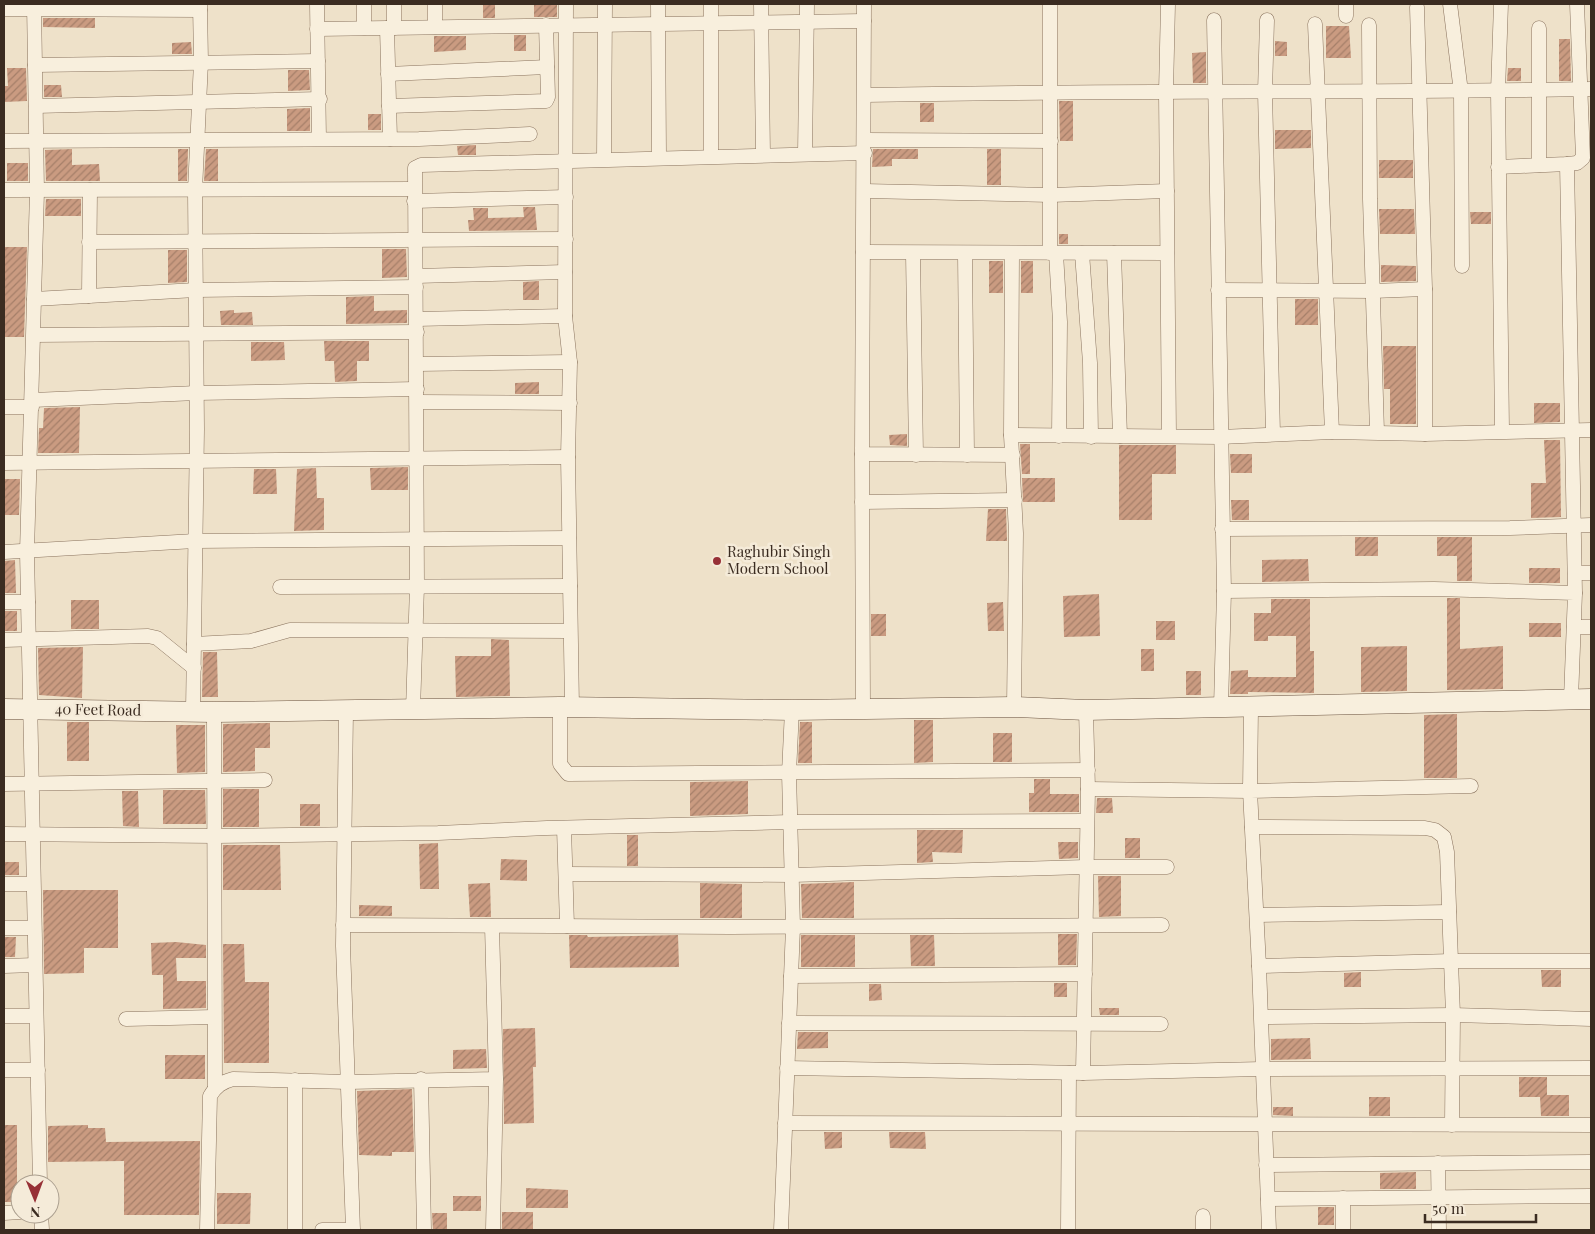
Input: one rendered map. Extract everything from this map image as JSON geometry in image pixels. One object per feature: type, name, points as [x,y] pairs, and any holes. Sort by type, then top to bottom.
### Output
[{"type":"street","points":[[317,4],[320,99],[319,139]]},
{"type":"street","points":[[364,4],[364,28]]},
{"type":"street","points":[[390,139],[388,74],[394,4]]},
{"type":"street","points":[[435,4],[435,27]]},
{"type":"street","points":[[566,4],[565,316],[570,362],[568,457],[570,631],[566,707],[560,764],[568,774],[1088,770]]},
{"type":"street","points":[[604,159],[605,4]]},
{"type":"street","points":[[658,4],[659,157]]},
{"type":"street","points":[[711,4],[711,156]]},
{"type":"street","points":[[761,4],[763,155]]},
{"type":"street","points":[[805,154],[807,4]]},
{"type":"street","points":[[863,709],[864,4]]},
{"type":"street","points":[[1050,4],[1051,195],[1053,253],[1060,322],[1059,436]]},
{"type":"street","points":[[1168,4],[1166,92],[1169,436]]},
{"type":"street","points":[[1450,4],[1461,92],[1462,266]]},
{"type":"street","points":[[1501,4],[1498,167],[1502,431]]},
{"type":"street","points":[[1498,167],[1577,163],[1583,158],[1586,89],[1577,4]]},
{"type":"street","points":[[34,6],[37,191],[27,552],[40,1174]]},
{"type":"street","points":[[4,9],[34,6],[200,7],[201,62],[195,190],[197,393],[193,712]]},
{"type":"street","points":[[1417,7],[1425,289],[1425,434]]},
{"type":"street","points":[[1214,20],[1224,590],[1221,707]]},
{"type":"street","points":[[1267,20],[1265,92],[1273,434]]},
{"type":"street","points":[[317,29],[864,21]]},
{"type":"street","points":[[1315,24],[1332,432]]},
{"type":"street","points":[[389,106],[546,101],[548,97],[546,25]]},
{"type":"street","points":[[1369,25],[1371,92],[1370,199],[1376,432]]},
{"type":"street","points":[[1539,28],[1539,165]]},
{"type":"street","points":[[35,65],[318,61]]},
{"type":"street","points":[[388,74],[547,68]]},
{"type":"street","points":[[865,95],[1050,91],[1461,92],[1586,89]]},
{"type":"street","points":[[36,106],[320,99]]},
{"type":"street","points":[[4,141],[390,139],[530,134]]},
{"type":"street","points":[[413,710],[417,586],[417,325],[413,171],[418,166],[659,157],[805,154],[865,146],[1050,142]]},
{"type":"street","points":[[1567,164],[1575,573],[1571,699]]},
{"type":"street","points":[[4,190],[195,190],[566,197]]},
{"type":"street","points":[[89,296],[90,190]]},
{"type":"street","points":[[864,191],[1051,195],[1167,192]]},
{"type":"street","points":[[89,242],[415,238],[566,239]]},
{"type":"street","points":[[863,252],[1167,253]]},
{"type":"street","points":[[913,253],[916,455]]},
{"type":"street","points":[[965,253],[967,455]]},
{"type":"street","points":[[1012,253],[1012,435],[1015,500],[1014,707]]},
{"type":"street","points":[[1082,253],[1090,363],[1091,437]]},
{"type":"street","points":[[1114,253],[1120,436]]},
{"type":"street","points":[[34,299],[565,272]]},
{"type":"street","points":[[1218,290],[1372,291],[1425,289]]},
{"type":"street","points":[[34,334],[197,334],[417,325],[565,316]]},
{"type":"street","points":[[417,364],[570,362]]},
{"type":"street","points":[[4,407],[32,403],[197,393],[417,395],[570,402]]},
{"type":"street","points":[[1012,435],[1220,437],[1332,432],[1425,434],[1591,430]]},
{"type":"street","points":[[862,454],[1013,455]]},
{"type":"street","points":[[4,463],[568,457]]},
{"type":"street","points":[[862,502],[1015,500]]},
{"type":"street","points":[[1222,529],[1591,525]]},
{"type":"street","points":[[4,552],[195,541],[569,538]]},
{"type":"street","points":[[1575,573],[1591,572]]},
{"type":"street","points":[[280,587],[570,586]]},
{"type":"street","points":[[1224,590],[1434,589],[1575,593]]},
{"type":"street","points":[[4,602],[28,602]]},
{"type":"street","points":[[1574,627],[1591,627]]},
{"type":"street","points":[[194,644],[251,641],[290,630],[570,631]]},
{"type":"street","points":[[4,640],[148,636],[157,638],[179,658],[194,668]]},
{"type":"street","name":"40 Feet Road","points":[[4,709],[346,712],[566,707],[792,710],[1014,707],[1086,710],[1251,708],[1591,699]]},
{"type":"street","points":[[1251,708],[1250,791],[1262,1017],[1262,1069],[1269,1230]]},
{"type":"street","points":[[781,1230],[793,927],[789,773],[792,710]]},
{"type":"street","points":[[1084,1073],[1088,789],[1086,710]]},
{"type":"street","points":[[214,712],[215,1088]]},
{"type":"street","points":[[322,1230],[352,1230],[343,926],[346,712]]},
{"type":"street","points":[[4,784],[265,780]]},
{"type":"street","points":[[1088,789],[1250,791],[1471,786]]},
{"type":"street","points":[[4,834],[215,836],[438,833],[791,822],[1087,821]]},
{"type":"street","points":[[1252,827],[1426,828],[1436,830],[1444,837],[1446,843],[1452,961],[1452,1125]]},
{"type":"street","points":[[564,828],[567,926]]},
{"type":"street","points":[[566,874],[792,875],[1086,866],[1167,867]]},
{"type":"street","points":[[4,884],[33,884]]},
{"type":"street","points":[[1257,915],[1450,912]]},
{"type":"street","points":[[343,926],[793,927],[1162,925]]},
{"type":"street","points":[[492,926],[496,1079],[493,1230]]},
{"type":"street","points":[[4,928],[34,928]]},
{"type":"street","points":[[1259,966],[1452,961],[1591,961]]},
{"type":"street","points":[[4,966],[35,966]]},
{"type":"street","points":[[791,976],[1085,974]]},
{"type":"street","points":[[1262,1017],[1453,1015],[1591,1019]]},
{"type":"street","points":[[4,1016],[36,1016]]},
{"type":"street","points":[[126,1019],[214,1017]]},
{"type":"street","points":[[789,1023],[1161,1024]]},
{"type":"street","points":[[787,1068],[1068,1073],[1262,1069],[1591,1068]]},
{"type":"street","points":[[4,1070],[38,1070]]},
{"type":"street","points":[[1068,1073],[1068,1230]]},
{"type":"street","points":[[207,1230],[210,1096],[222,1082],[233,1079],[348,1082],[421,1079],[496,1079]]},
{"type":"street","points":[[421,1079],[424,1230]]},
{"type":"street","points":[[295,1080],[295,1230]]},
{"type":"street","points":[[785,1123],[1591,1125]]},
{"type":"street","points":[[1266,1165],[1591,1162]]},
{"type":"street","points":[[1438,1163],[1439,1230]]},
{"type":"street","points":[[1268,1199],[1591,1196]]},
{"type":"street","points":[[1343,1198],[1343,1230]]},
{"type":"building","points":[[483,4],[495,4],[495,18],[483,18]]},
{"type":"building","points":[[534,4],[557,4],[557,17],[534,17]]},
{"type":"building","points":[[43,18],[95,18],[95,28],[43,27]]},
{"type":"building","points":[[1326,26],[1349,26],[1351,58],[1326,58]]},
{"type":"building","points":[[514,35],[526,35],[526,51],[514,51]]},
{"type":"building","points":[[434,36],[466,36],[466,50],[434,52]]},
{"type":"building","points":[[1559,39],[1570,39],[1571,81],[1559,81]]},
{"type":"building","points":[[1275,41],[1287,42],[1287,56],[1275,56]]},
{"type":"building","points":[[191,42],[192,54],[172,54],[172,43]]},
{"type":"building","points":[[1206,52],[1206,83],[1193,83],[1192,53]]},
{"type":"building","points":[[7,68],[26,68],[27,101],[4,102],[4,86],[8,86]]},
{"type":"building","points":[[1508,68],[1521,68],[1521,81],[1507,81]]},
{"type":"building","points":[[288,70],[309,70],[310,90],[288,91]]},
{"type":"building","points":[[44,85],[61,85],[62,97],[44,97]]},
{"type":"building","points":[[1059,101],[1073,101],[1073,141],[1060,141]]},
{"type":"building","points":[[920,103],[934,103],[934,122],[920,122]]},
{"type":"building","points":[[310,108],[310,131],[287,131],[287,109]]},
{"type":"building","points":[[368,114],[381,114],[381,130],[368,130]]},
{"type":"building","points":[[1275,130],[1311,130],[1311,148],[1275,149]]},
{"type":"building","points":[[476,145],[476,155],[458,155],[457,146]]},
{"type":"building","points":[[72,149],[72,165],[99,164],[100,181],[46,181],[45,150]]},
{"type":"building","points":[[178,149],[188,149],[187,181],[178,181]]},
{"type":"building","points":[[206,149],[218,149],[218,181],[204,181]]},
{"type":"building","points":[[873,149],[918,149],[918,159],[892,159],[892,166],[872,167]]},
{"type":"building","points":[[987,149],[1001,149],[1001,185],[987,185]]},
{"type":"building","points":[[1379,160],[1413,160],[1413,178],[1379,178]]},
{"type":"building","points":[[7,163],[28,163],[28,181],[7,181]]},
{"type":"building","points":[[46,199],[81,199],[81,216],[45,216]]},
{"type":"building","points":[[523,207],[535,207],[537,230],[469,231],[468,220],[474,220],[473,208],[488,208],[488,218],[524,217]]},
{"type":"building","points":[[1379,209],[1414,209],[1415,234],[1380,234]]},
{"type":"building","points":[[1470,212],[1491,212],[1491,224],[1471,224]]},
{"type":"building","points":[[1059,234],[1068,234],[1068,244],[1059,244]]},
{"type":"building","points":[[4,247],[27,247],[24,337],[4,337]]},
{"type":"building","points":[[382,249],[406,249],[407,277],[382,278]]},
{"type":"building","points":[[168,250],[187,250],[187,282],[168,283]]},
{"type":"building","points":[[989,261],[1003,261],[1003,293],[989,293]]},
{"type":"building","points":[[1021,261],[1033,261],[1033,293],[1021,293]]},
{"type":"building","points":[[1381,265],[1416,266],[1416,281],[1381,282]]},
{"type":"building","points":[[539,281],[539,300],[523,300],[523,282]]},
{"type":"building","points":[[374,296],[374,311],[407,310],[407,323],[346,324],[346,297]]},
{"type":"building","points":[[1295,299],[1318,299],[1318,325],[1295,325]]},
{"type":"building","points":[[234,310],[234,313],[252,312],[253,325],[221,325],[220,311]]},
{"type":"building","points":[[324,341],[369,341],[369,361],[357,361],[357,381],[335,382],[334,361],[325,361]]},
{"type":"building","points":[[251,342],[284,342],[285,360],[251,361]]},
{"type":"building","points":[[1383,346],[1416,346],[1416,424],[1390,424],[1390,389],[1384,389]]},
{"type":"building","points":[[539,382],[539,394],[515,394],[515,383]]},
{"type":"building","points":[[1534,403],[1560,403],[1560,422],[1534,423]]},
{"type":"building","points":[[80,407],[79,453],[38,453],[39,428],[43,428],[44,408]]},
{"type":"building","points":[[907,434],[907,446],[890,445],[889,435]]},
{"type":"building","points":[[1544,440],[1560,440],[1561,517],[1531,518],[1531,483],[1546,483]]},
{"type":"building","points":[[1020,444],[1030,444],[1030,474],[1022,474]]},
{"type":"building","points":[[1119,445],[1176,445],[1176,474],[1152,474],[1152,520],[1119,520]]},
{"type":"building","points":[[1230,454],[1252,454],[1252,473],[1231,473]]},
{"type":"building","points":[[408,467],[408,490],[371,490],[370,468]]},
{"type":"building","points":[[316,468],[317,498],[324,498],[324,530],[294,531],[297,469]]},
{"type":"building","points":[[254,469],[276,469],[277,494],[253,494]]},
{"type":"building","points":[[1022,478],[1055,478],[1055,502],[1023,502]]},
{"type":"building","points":[[4,479],[20,479],[19,515],[4,515]]},
{"type":"building","points":[[1231,500],[1249,500],[1249,520],[1232,520]]},
{"type":"building","points":[[988,509],[1006,509],[1007,541],[986,541]]},
{"type":"building","points":[[1355,537],[1378,537],[1378,556],[1355,556]]},
{"type":"building","points":[[1437,537],[1472,537],[1472,581],[1457,581],[1457,556],[1437,556]]},
{"type":"building","points":[[1308,559],[1309,581],[1262,582],[1262,560]]},
{"type":"building","points":[[15,560],[16,593],[4,593],[4,561]]},
{"type":"building","points":[[1529,568],[1560,568],[1560,583],[1529,583]]},
{"type":"building","points":[[1099,594],[1100,636],[1064,637],[1063,596]]},
{"type":"building","points":[[1447,598],[1460,598],[1460,649],[1503,646],[1503,689],[1447,690]]},
{"type":"building","points":[[1271,599],[1310,599],[1310,651],[1314,651],[1314,693],[1248,692],[1248,694],[1230,694],[1231,671],[1248,670],[1248,677],[1296,677],[1296,636],[1268,636],[1268,641],[1254,641],[1254,613],[1271,613]]},
{"type":"building","points":[[71,600],[99,600],[99,629],[71,629]]},
{"type":"building","points":[[1003,602],[1004,631],[988,631],[987,603]]},
{"type":"building","points":[[4,611],[17,611],[17,631],[4,631]]},
{"type":"building","points":[[871,614],[886,614],[886,636],[871,636]]},
{"type":"building","points":[[1156,621],[1175,621],[1175,640],[1156,640]]},
{"type":"building","points":[[1529,623],[1561,623],[1561,637],[1529,637]]},
{"type":"building","points":[[491,639],[509,640],[510,696],[456,697],[455,656],[491,656]]},
{"type":"building","points":[[1407,646],[1407,691],[1361,692],[1361,647]]},
{"type":"building","points":[[83,647],[82,698],[39,695],[38,648]]},
{"type":"building","points":[[1141,649],[1154,649],[1154,671],[1141,671]]},
{"type":"building","points":[[203,652],[217,652],[218,697],[202,697]]},
{"type":"building","points":[[1186,671],[1201,671],[1201,695],[1186,695]]},
{"type":"building","points":[[1457,714],[1457,778],[1424,778],[1424,715]]},
{"type":"building","points":[[914,720],[933,720],[933,762],[914,763]]},
{"type":"building","points":[[67,722],[89,722],[89,761],[67,761]]},
{"type":"building","points":[[800,722],[812,722],[812,763],[798,763]]},
{"type":"building","points":[[270,723],[270,748],[255,748],[255,771],[223,772],[223,724]]},
{"type":"building","points":[[176,725],[205,725],[205,772],[177,773]]},
{"type":"building","points":[[993,733],[1012,733],[1012,762],[993,762]]},
{"type":"building","points":[[1034,779],[1050,779],[1050,794],[1079,794],[1079,812],[1029,812],[1029,793],[1034,793]]},
{"type":"building","points":[[748,781],[748,814],[690,816],[690,782]]},
{"type":"building","points":[[223,789],[259,789],[259,827],[223,827]]},
{"type":"building","points":[[163,790],[205,790],[206,824],[163,824]]},
{"type":"building","points":[[122,791],[138,791],[139,827],[123,826]]},
{"type":"building","points":[[1097,798],[1112,798],[1113,813],[1096,813]]},
{"type":"building","points":[[300,804],[320,804],[320,826],[300,826]]},
{"type":"building","points":[[917,830],[963,830],[962,853],[932,852],[933,862],[917,863]]},
{"type":"building","points":[[627,835],[638,835],[638,866],[627,866]]},
{"type":"building","points":[[1125,838],[1140,838],[1140,858],[1125,858]]},
{"type":"building","points":[[1058,842],[1078,842],[1078,858],[1059,859]]},
{"type":"building","points":[[438,843],[439,889],[420,889],[419,844]]},
{"type":"building","points":[[223,845],[280,845],[281,890],[223,890]]},
{"type":"building","points":[[501,859],[527,860],[527,881],[500,880]]},
{"type":"building","points":[[4,862],[19,862],[19,875],[4,875]]},
{"type":"building","points":[[1098,876],[1121,876],[1121,916],[1099,917]]},
{"type":"building","points":[[854,882],[854,918],[802,918],[801,884]]},
{"type":"building","points":[[490,883],[491,917],[470,917],[468,884]]},
{"type":"building","points":[[700,883],[742,884],[742,918],[700,918]]},
{"type":"building","points":[[43,890],[118,890],[118,948],[84,948],[84,973],[44,974]]},
{"type":"building","points":[[359,905],[392,906],[392,916],[359,916]]},
{"type":"building","points":[[1058,934],[1077,934],[1076,965],[1058,965]]},
{"type":"building","points":[[569,935],[587,935],[588,937],[678,935],[679,967],[570,968]]},
{"type":"building","points":[[801,935],[855,935],[855,967],[801,967]]},
{"type":"building","points":[[910,935],[934,935],[935,966],[911,966]]},
{"type":"building","points":[[4,937],[16,937],[15,957],[4,957]]},
{"type":"building","points":[[176,942],[206,945],[206,958],[176,958],[177,981],[206,981],[206,1008],[163,1009],[163,975],[152,975],[151,943]]},
{"type":"building","points":[[223,944],[244,944],[245,982],[269,982],[269,1063],[224,1063]]},
{"type":"building","points":[[1541,970],[1561,970],[1561,987],[1542,987]]},
{"type":"building","points":[[1361,972],[1361,987],[1344,987],[1344,973]]},
{"type":"building","points":[[1054,983],[1067,983],[1067,997],[1054,997]]},
{"type":"building","points":[[869,984],[881,984],[882,1000],[869,1001]]},
{"type":"building","points":[[1099,1008],[1119,1008],[1119,1015],[1100,1015]]},
{"type":"building","points":[[535,1028],[536,1067],[533,1067],[534,1123],[504,1124],[503,1029]]},
{"type":"building","points":[[798,1032],[828,1032],[828,1048],[797,1049]]},
{"type":"building","points":[[1310,1038],[1311,1059],[1271,1060],[1271,1039]]},
{"type":"building","points":[[486,1049],[487,1068],[453,1069],[453,1050]]},
{"type":"building","points":[[165,1055],[205,1055],[205,1079],[165,1079]]},
{"type":"building","points":[[1519,1077],[1547,1077],[1547,1095],[1569,1095],[1569,1116],[1541,1116],[1540,1097],[1519,1097]]},
{"type":"building","points":[[412,1089],[414,1152],[392,1152],[392,1156],[359,1155],[357,1091]]},
{"type":"building","points":[[1369,1097],[1390,1097],[1390,1116],[1369,1116]]},
{"type":"building","points":[[1273,1107],[1293,1107],[1293,1116],[1273,1115]]},
{"type":"building","points":[[4,1125],[17,1125],[17,1174],[10,1174],[10,1202],[4,1202]]},
{"type":"building","points":[[88,1125],[88,1128],[105,1128],[106,1142],[200,1141],[199,1215],[124,1215],[124,1161],[48,1162],[48,1126]]},
{"type":"building","points":[[824,1132],[842,1132],[842,1148],[825,1149]]},
{"type":"building","points":[[889,1132],[925,1132],[926,1149],[890,1148]]},
{"type":"building","points":[[1416,1172],[1416,1189],[1380,1189],[1380,1173]]},
{"type":"building","points":[[526,1188],[568,1190],[568,1208],[526,1208]]},
{"type":"building","points":[[217,1193],[251,1193],[250,1224],[217,1224]]},
{"type":"building","points":[[453,1196],[481,1196],[481,1211],[453,1211]]},
{"type":"building","points":[[1318,1207],[1334,1207],[1334,1225],[1318,1225]]},
{"type":"building","points":[[502,1212],[533,1212],[533,1230],[502,1230]]},
{"type":"building","points":[[432,1213],[447,1213],[447,1230],[433,1230]]},
{"type":"place","name":"Raghubir Singh Modern School","points":[[717,561]]}]
